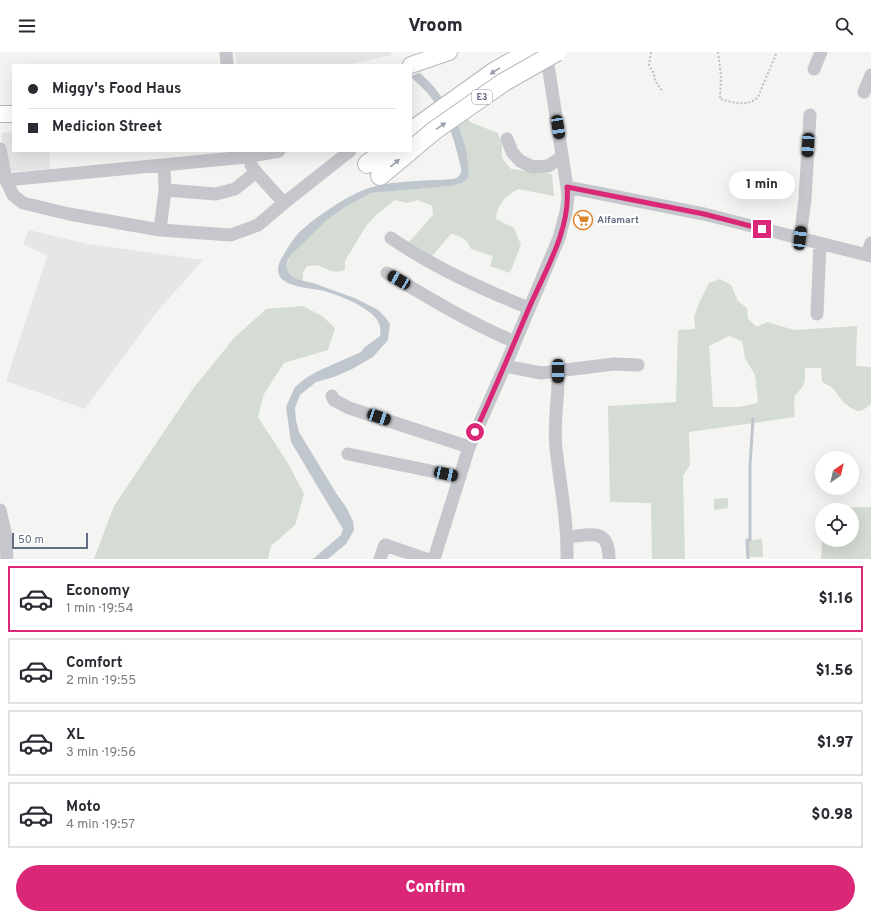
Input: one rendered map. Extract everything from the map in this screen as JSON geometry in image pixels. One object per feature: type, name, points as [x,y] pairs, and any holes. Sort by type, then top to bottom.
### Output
[{"type":"highway","name":"E3","points":[[412,130],[495,71],[529,52]]},
{"type":"highway","name":"E3","points":[[412,148],[435,130],[504,82],[557,52]]},
{"type":"highway","name":"E3","points":[[384,152],[373,170],[406,152]]},
{"type":"main road","points":[[415,64],[449,52]]},
{"type":"main road","points":[[0,114],[12,114]]},
{"type":"street","points":[[226,52],[228,64]]},
{"type":"street","points":[[434,559],[469,447],[553,254],[563,226],[568,198],[567,187],[546,52]]},
{"type":"street","points":[[814,69],[821,52]]},
{"type":"street","points":[[864,92],[871,75]]},
{"type":"street","points":[[800,238],[810,115]]},
{"type":"street","points":[[507,139],[512,152],[520,161],[533,167],[548,166],[562,157]]},
{"type":"street","points":[[0,149],[6,180],[13,195],[23,203],[69,214],[160,230],[231,235],[258,226],[284,203],[349,152]]},
{"type":"street","points":[[6,180],[164,165],[268,152]]},
{"type":"street","points":[[245,154],[256,172],[284,203]]},
{"type":"street","points":[[160,230],[165,190],[164,165]]},
{"type":"street","points":[[165,190],[216,194],[235,189],[256,172]]},
{"type":"street","points":[[567,187],[704,214],[820,243],[870,251]]},
{"type":"street","points":[[391,238],[416,255],[488,291],[529,308]]},
{"type":"street","points":[[818,314],[820,243]]},
{"type":"street","points":[[387,273],[461,317],[488,331],[515,342]]},
{"type":"street","points":[[505,366],[541,373],[614,364],[638,365]]},
{"type":"street","points":[[558,371],[556,447],[567,537],[567,559]]},
{"type":"street","points":[[332,396],[334,400],[349,408],[469,447]]},
{"type":"street","points":[[348,454],[460,477]]},
{"type":"street","points":[[0,510],[5,532],[7,559]]},
{"type":"street","points":[[567,537],[591,535],[601,536],[607,541],[609,559]]},
{"type":"street","points":[[380,559],[385,545],[426,559]]},
{"type":"path","points":[[650,52],[649,65],[654,74],[655,81],[663,92]]},
{"type":"path","points":[[718,52],[721,76],[720,99],[747,104],[754,101],[758,97],[777,52]]},
{"type":"shaded area","points":[[235,52],[390,52],[392,55],[351,64],[237,64]]},
{"type":"shaded area","points":[[412,67],[434,87],[454,118],[460,130],[467,153],[468,178],[462,183],[451,186],[371,193],[345,207],[327,220],[291,255],[286,266],[289,273],[293,277],[357,299],[378,310],[390,324],[388,340],[373,357],[334,377],[316,382],[300,395],[295,408],[299,432],[346,507],[353,521],[354,530],[346,544],[328,559],[313,559],[341,535],[343,529],[291,442],[286,407],[295,387],[318,371],[361,352],[365,347],[380,336],[380,328],[374,316],[352,302],[324,291],[287,283],[281,278],[278,266],[296,236],[311,222],[343,200],[372,187],[402,182],[453,179],[460,175],[461,168],[455,143],[449,127],[436,103],[412,78]]},
{"type":"shaded area","points":[[463,112],[470,122],[498,133],[502,145],[502,158],[511,169],[552,174],[554,196],[518,189],[503,201],[498,209],[496,219],[514,228],[521,245],[510,273],[490,266],[493,256],[471,249],[466,240],[451,234],[432,256],[408,243],[433,215],[432,206],[418,200],[407,203],[395,200],[376,215],[366,226],[345,261],[345,270],[335,272],[319,266],[307,266],[303,272],[303,281],[293,277],[289,273],[286,266],[291,255],[327,220],[345,207],[371,193],[451,186],[462,183],[468,160],[461,134],[451,114]]},
{"type":"shaded area","points":[[12,132],[12,152],[49,152],[50,169],[7,172],[1,133]]},
{"type":"shaded area","points":[[29,230],[88,244],[203,260],[155,314],[85,409],[6,381],[47,256],[23,244]]},
{"type":"shaded area","points":[[720,279],[731,285],[738,301],[747,308],[748,319],[757,327],[767,322],[794,330],[857,326],[856,366],[871,367],[871,404],[863,410],[858,411],[851,408],[843,402],[833,388],[822,382],[821,368],[805,368],[804,383],[795,395],[795,417],[689,432],[690,465],[683,476],[685,559],[652,559],[651,503],[610,502],[608,406],[676,402],[678,330],[695,329],[694,317],[709,283]],"holes":[[[729,336],[742,341],[745,358],[755,375],[758,403],[739,407],[713,407],[709,346]]]},
{"type":"shaded area","points":[[303,306],[322,316],[335,328],[328,350],[284,363],[264,394],[258,417],[289,465],[304,494],[295,525],[271,546],[268,559],[94,559],[114,506],[192,390],[234,338],[266,309]]},
{"type":"shaded area","points":[[728,498],[728,508],[714,510],[714,499]]},
{"type":"shaded area","points":[[859,507],[871,507],[871,559],[821,559],[822,547],[859,547]]},
{"type":"shaded area","points":[[762,539],[763,557],[747,557],[746,541]]},
{"type":"pier","points":[[402,52],[413,65],[422,72],[412,76],[412,64],[396,64],[390,55]]},
{"type":"waterway","points":[[748,559],[747,540],[750,540],[750,465],[753,419]]},
{"type":"place","name":"Alfamart","points":[[583,220]]},
{"type":"route","points":[[475,432],[553,254],[563,226],[566,212],[568,198],[567,187],[704,214],[762,229]]}]
